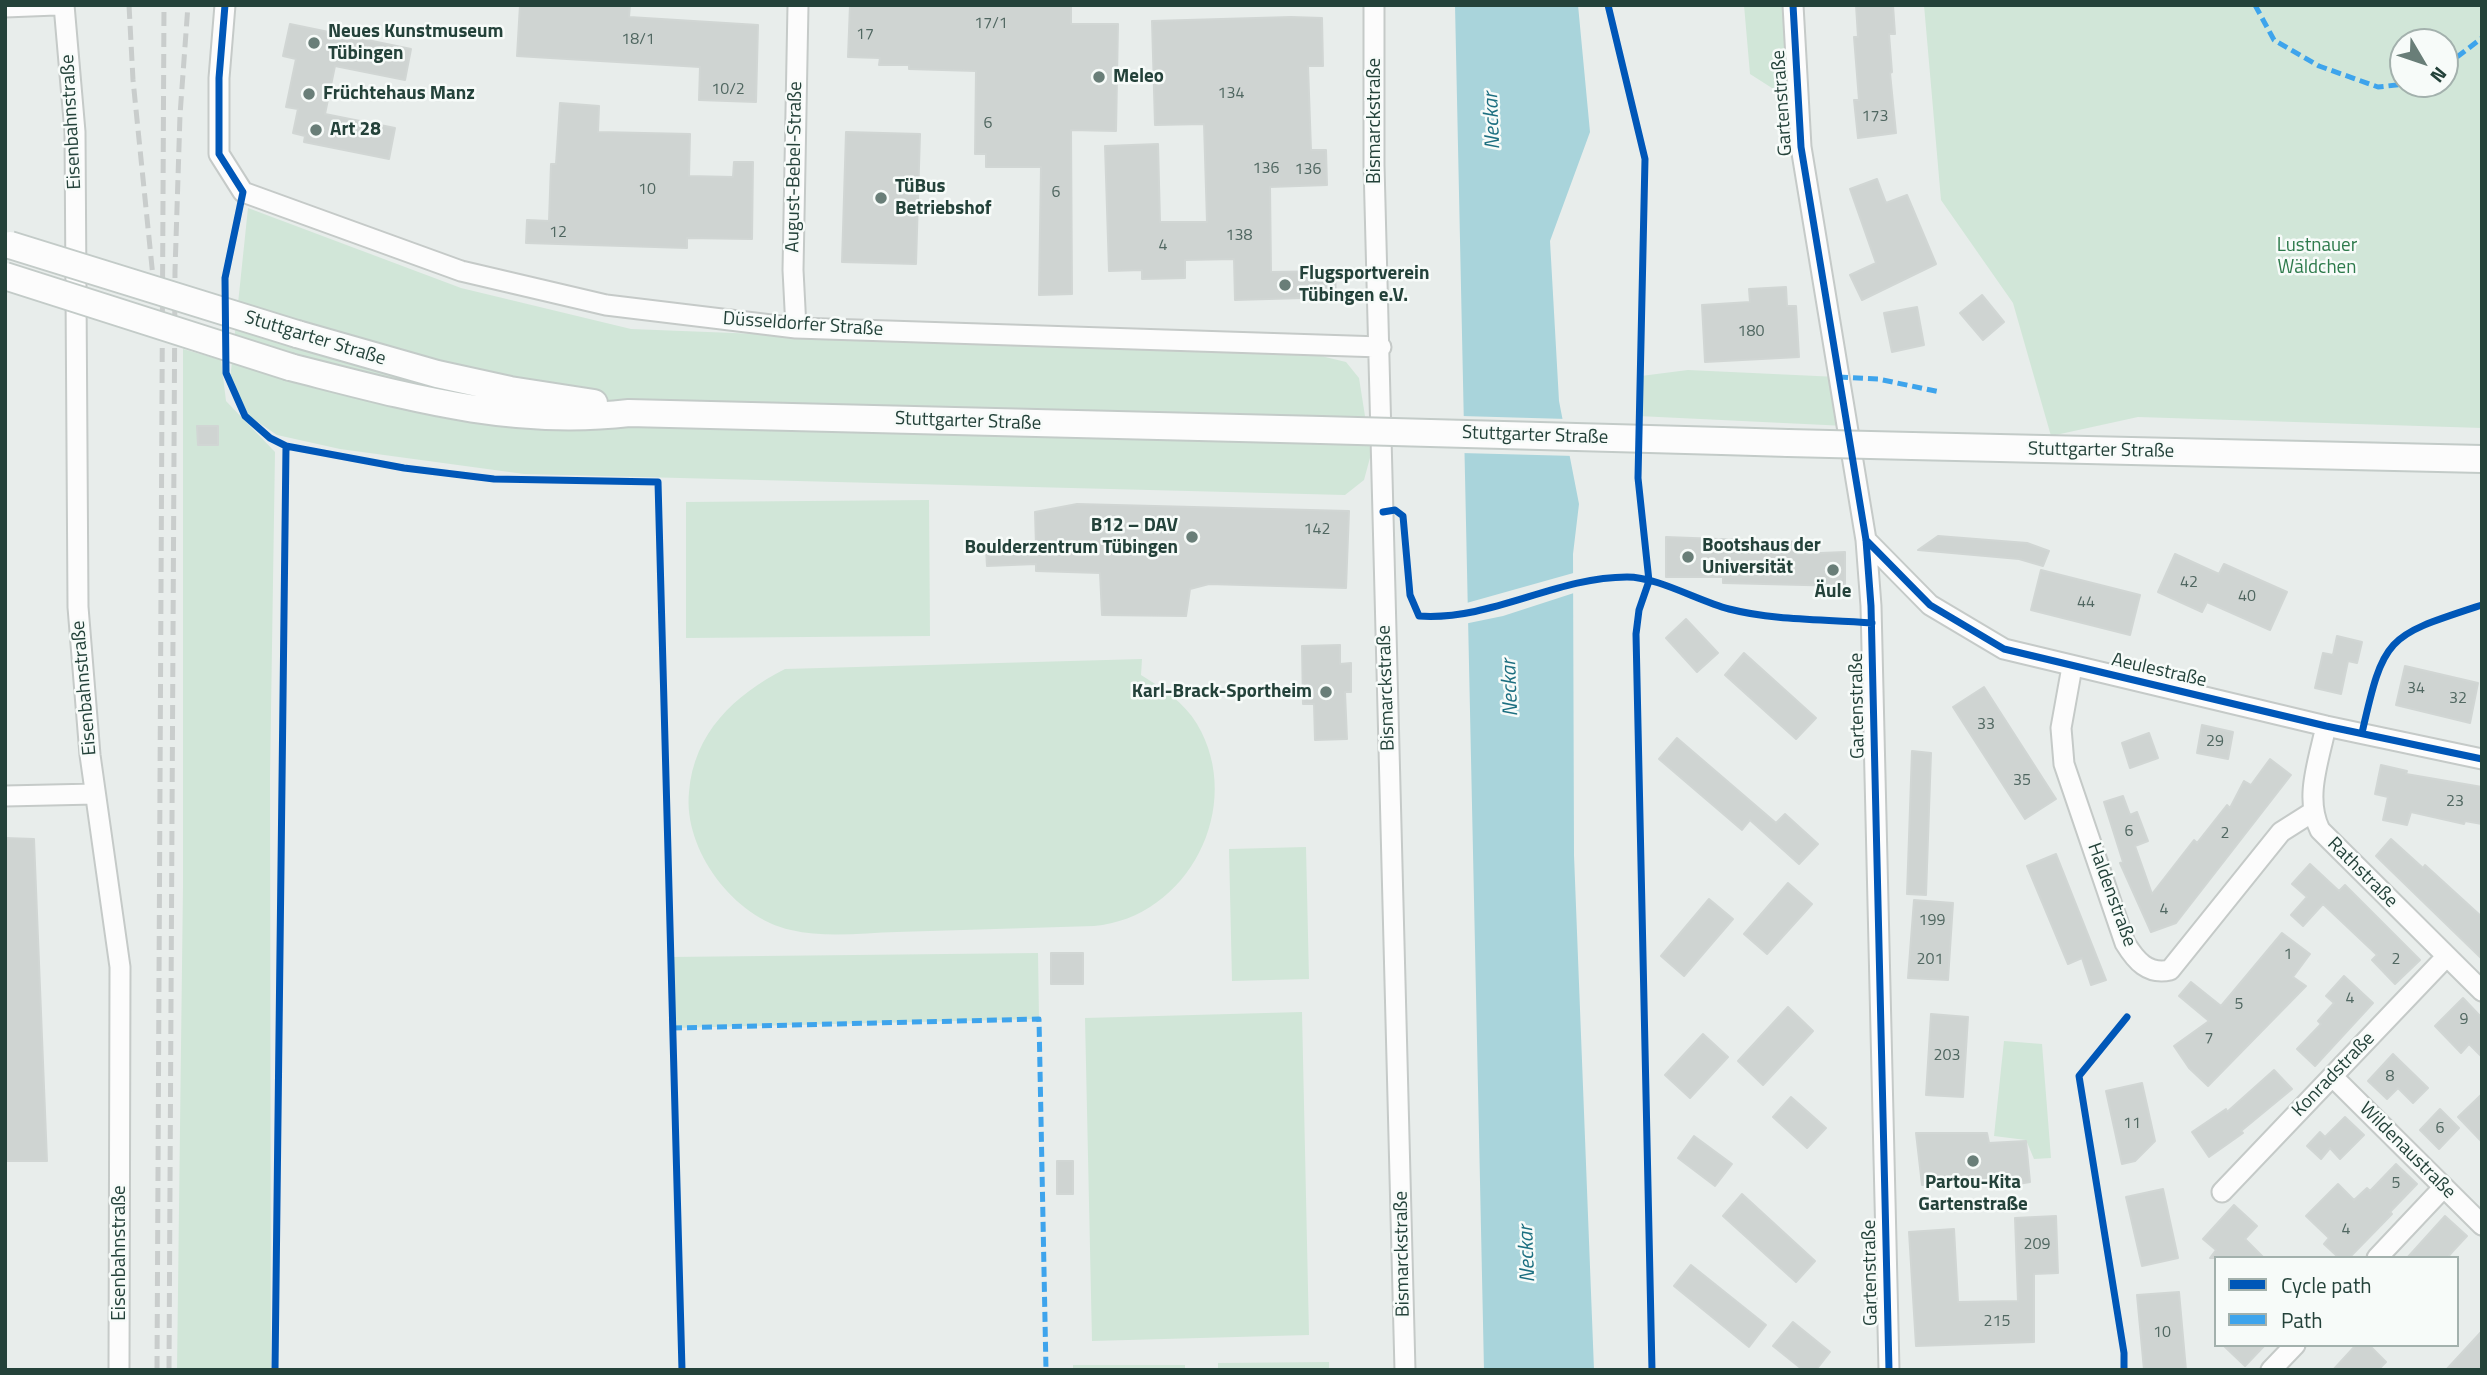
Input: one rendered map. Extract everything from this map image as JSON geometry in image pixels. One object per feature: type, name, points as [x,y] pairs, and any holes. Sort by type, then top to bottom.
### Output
[{"type":"main road","name":"Stuttgarter Straße","points":[[8,244],[297,334],[437,374],[510,390],[593,402],[629,413]]},
{"type":"main road","name":"Stuttgarter Straße","points":[[5,276],[290,367],[415,400],[459,408],[592,417],[629,413],[2482,459]]},
{"type":"street","points":[[5,7],[56,5]]},
{"type":"street","name":"Eisenbahnstraße","points":[[64,5],[75,132],[78,607],[85,712],[120,967],[119,1370]]},
{"type":"street","name":"Düsseldorfer Straße","points":[[225,5],[219,78],[219,154],[243,192],[461,271],[606,305],[796,328],[1381,347]]},
{"type":"street","name":"August-Bebel-Straße","points":[[796,328],[793,270],[799,5]]},
{"type":"street","name":"Bismarckstraße","points":[[1374,5],[1374,165],[1381,347],[1405,1370]]},
{"type":"street","name":"Gartenstraße","points":[[1793,5],[1801,147],[1866,540],[1872,623],[1889,1370]]},
{"type":"street","name":"Aeulestraße","points":[[1866,540],[1930,605],[1967,630],[2021,654],[2326,726],[2482,759]]},
{"type":"street","name":"Haldenstraße","points":[[2072,667],[2063,706],[2061,749],[2064,764],[2125,943],[2138,963],[2160,972],[2170,970],[2281,832],[2311,813]]},
{"type":"street","points":[[2311,813],[2326,726]]},
{"type":"street","points":[[5,796],[95,794]]},
{"type":"street","name":"Rathstraße","points":[[2311,813],[2332,845],[2482,991]]},
{"type":"street","name":"Konradstraße","points":[[2222,1192],[2446,957]]},
{"type":"street","name":"Wildenaustraße","points":[[2333,1077],[2482,1225]]},
{"type":"street","points":[[2379,1256],[2443,1188]]},
{"type":"street","points":[[2272,1370],[2293,1347]]},
{"type":"green space","points":[[1744,5],[1793,5],[1797,104],[1750,74]]},
{"type":"green space","name":"Lustnauer Wäldchen","points":[[1924,5],[2482,5],[2482,428],[2138,417],[2051,436],[2013,303],[1941,200]]},
{"type":"green space","points":[[248,208],[461,288],[631,329],[1321,356],[1346,362],[1359,378],[1371,454],[1364,480],[1345,495],[524,474],[340,449],[277,435],[249,416],[230,380]]},
{"type":"green space","points":[[183,349],[221,360],[226,401],[275,452],[270,776],[271,1370],[177,1370],[183,886]]},
{"type":"green space","points":[[1688,370],[1838,377],[1846,426],[1638,416],[1641,376]]},
{"type":"green space","points":[[929,500],[930,636],[686,638],[686,502]]},
{"type":"green space","points":[[1142,659],[1141,675],[1179,702],[1197,724],[1210,756],[1215,789],[1211,822],[1199,853],[1181,880],[1157,903],[1127,918],[1094,926],[844,934],[791,930],[750,912],[732,896],[716,878],[694,836],[689,814],[689,792],[692,771],[708,734],[720,718],[749,691],[785,669]]},
{"type":"green space","points":[[1306,847],[1309,979],[1232,981],[1229,849]]},
{"type":"green space","points":[[1038,953],[1039,1019],[672,1028],[670,957]]},
{"type":"green space","points":[[1302,1012],[1309,1335],[1092,1341],[1085,1018]]},
{"type":"green space","points":[[2004,1041],[2042,1044],[2051,1158],[2034,1159],[2026,1140],[1994,1136]]},
{"type":"green space","points":[[1329,1362],[1329,1370],[1218,1370],[1218,1363]]},
{"type":"green space","points":[[1073,1365],[1185,1365],[1185,1370],[1073,1370]]},
{"type":"water","name":"Neckar","points":[[1455,5],[1578,5],[1590,132],[1550,241],[1559,401],[1579,504],[1573,554],[1574,855],[1594,1370],[1484,1370]]},
{"type":"pier","points":[[1461,416],[1567,419],[1575,456],[1461,453]]},
{"type":"pier","points":[[1577,572],[1577,592],[1503,616],[1464,624],[1463,604]]},
{"type":"building","points":[[520,5],[630,5],[629,17],[758,25],[756,102],[699,100],[700,67],[517,56]]},
{"type":"building","points":[[850,5],[1071,5],[1071,24],[1118,24],[1116,131],[1071,130],[1072,294],[1039,295],[1041,167],[986,167],[986,154],[975,154],[976,71],[909,69],[909,65],[879,65],[880,58],[848,57]]},
{"type":"building","points":[[1856,5],[1893,5],[1895,34],[1889,34],[1896,133],[1858,138],[1854,100],[1859,100],[1854,37],[1858,37]]},
{"type":"building","points":[[1322,18],[1323,66],[1308,66],[1311,150],[1326,150],[1327,185],[1270,187],[1271,272],[1335,271],[1336,297],[1235,300],[1234,259],[1185,260],[1185,278],[1142,279],[1142,270],[1109,271],[1105,146],[1158,144],[1160,222],[1207,222],[1204,124],[1155,125],[1152,21]]},
{"type":"building","name":"Früchtehaus Manz","points":[[290,24],[411,49],[405,80],[335,66],[325,114],[395,128],[389,159],[304,142],[305,136],[293,133],[298,109],[286,107],[296,59],[283,56]]},
{"type":"building","points":[[560,103],[599,106],[598,132],[690,134],[689,176],[733,177],[734,162],[753,162],[752,239],[687,238],[687,248],[526,243],[527,220],[549,221],[551,164],[556,164]]},
{"type":"building","name":"TüBus Betriebshof","points":[[846,132],[920,134],[916,264],[842,262]]},
{"type":"building","points":[[1877,179],[1886,203],[1907,195],[1936,264],[1862,300],[1850,275],[1876,263],[1850,189]]},
{"type":"building","points":[[1786,287],[1787,306],[1796,306],[1799,357],[1705,362],[1702,305],[1750,302],[1749,289]]},
{"type":"building","points":[[1982,295],[2004,322],[1983,340],[1960,313]]},
{"type":"building","points":[[1917,307],[1924,345],[1892,352],[1884,313]]},
{"type":"building","points":[[197,426],[218,426],[218,445],[198,445]]},
{"type":"building","name":"B12 – DAV Boulderzentrum Tübingen","points":[[1077,504],[1349,511],[1346,588],[1209,584],[1190,589],[1186,616],[1102,615],[1100,573],[1036,571],[1036,564],[987,566],[986,549],[1036,546],[1035,512]]},
{"type":"building","points":[[1938,536],[2027,543],[2049,551],[2043,566],[2019,559],[1918,550]]},
{"type":"building","points":[[1666,537],[1798,542],[1797,554],[1845,552],[1845,586],[1723,583],[1723,577],[1666,577]]},
{"type":"building","points":[[2175,554],[2219,574],[2224,564],[2287,592],[2270,630],[2207,602],[2202,612],[2158,592]]},
{"type":"building","points":[[2041,570],[2140,595],[2130,635],[2031,610]]},
{"type":"building","points":[[1686,619],[1718,653],[1697,672],[1666,638]]},
{"type":"building","points":[[2337,636],[2362,642],[2357,663],[2348,661],[2341,694],[2315,688],[2323,653],[2333,655]]},
{"type":"building","name":"Karl-Brack-Sportheim","points":[[1340,645],[1340,664],[1351,663],[1351,692],[1345,692],[1347,739],[1315,740],[1314,704],[1303,704],[1302,646]]},
{"type":"building","points":[[1744,653],[1816,718],[1796,739],[1725,675]]},
{"type":"building","points":[[2405,666],[2478,683],[2470,723],[2396,705]]},
{"type":"building","points":[[1984,687],[2056,799],[2025,819],[1953,707]]},
{"type":"building","points":[[2202,725],[2233,732],[2228,759],[2197,753]]},
{"type":"building","points":[[2149,733],[2158,758],[2130,768],[2122,743]]},
{"type":"building","points":[[1677,738],[1776,823],[1785,814],[1818,844],[1799,864],[1750,820],[1742,830],[1659,759]]},
{"type":"building","points":[[1912,751],[1931,753],[1926,895],[1907,894]]},
{"type":"building","points":[[2270,759],[2291,775],[2176,923],[2151,932],[2120,863],[2123,862],[2104,802],[2123,796],[2130,815],[2137,812],[2148,841],[2135,846],[2152,894],[2194,840],[2197,843],[2227,805],[2230,808],[2244,781],[2251,785]]},
{"type":"building","points":[[2381,765],[2407,771],[2406,774],[2482,787],[2482,824],[2465,821],[2464,824],[2411,812],[2407,825],[2383,820],[2388,797],[2375,794]]},
{"type":"building","points":[[5,838],[34,839],[47,1161],[5,1161]]},
{"type":"building","points":[[2391,839],[2423,868],[2425,865],[2482,917],[2482,959],[2376,856]]},
{"type":"building","points":[[2056,854],[2106,980],[2091,985],[2082,958],[2068,964],[2027,866]]},
{"type":"building","points":[[2310,864],[2339,891],[2345,885],[2420,960],[2395,984],[2372,960],[2377,955],[2323,904],[2303,926],[2291,915],[2307,897],[2292,884]]},
{"type":"building","points":[[1788,883],[1812,904],[1767,954],[1744,934]]},
{"type":"building","points":[[1709,899],[1733,919],[1684,976],[1661,956]]},
{"type":"building","points":[[1914,900],[1953,903],[1948,980],[1908,978]]},
{"type":"building","points":[[2282,933],[2310,954],[2293,977],[2306,986],[2208,1086],[2189,1068],[2174,1046],[2209,1021],[2179,996],[2191,982],[2221,1006]]},
{"type":"building","points":[[1051,953],[1083,953],[1083,984],[1051,984]]},
{"type":"building","points":[[2344,976],[2373,1003],[2315,1066],[2297,1049],[2321,1024],[2318,1021],[2334,1003],[2326,996]]},
{"type":"building","points":[[2463,998],[2482,1018],[2482,1057],[2469,1044],[2461,1053],[2435,1026]]},
{"type":"building","points":[[1788,1007],[1813,1031],[1763,1085],[1738,1061]]},
{"type":"building","points":[[1931,1014],[1968,1017],[1963,1097],[1926,1095]]},
{"type":"building","points":[[1703,1034],[1728,1057],[1690,1098],[1665,1075]]},
{"type":"building","points":[[2393,1054],[2428,1088],[2413,1103],[2398,1088],[2387,1099],[2368,1081]]},
{"type":"building","points":[[2274,1070],[2292,1089],[2241,1131],[2243,1133],[2209,1157],[2192,1132],[2226,1109],[2227,1112]]},
{"type":"building","points":[[2142,1083],[2155,1141],[2135,1161],[2122,1164],[2106,1091]]},
{"type":"building","points":[[2482,1094],[2482,1142],[2458,1117]]},
{"type":"building","points":[[1791,1097],[1826,1128],[1807,1148],[1773,1117]]},
{"type":"building","points":[[2440,1109],[2459,1128],[2439,1149],[2420,1130]]},
{"type":"building","points":[[2345,1117],[2364,1135],[2340,1159],[2330,1148],[2321,1159],[2307,1146],[2320,1132],[2325,1137]]},
{"type":"building","name":"Partou-Kita Gartenstraße","points":[[1916,1133],[1987,1133],[1989,1143],[2026,1141],[2030,1182],[1988,1189],[1988,1179],[1922,1185]]},
{"type":"building","points":[[1694,1136],[1732,1164],[1715,1186],[1678,1158]]},
{"type":"building","points":[[1057,1161],[1073,1161],[1073,1194],[1057,1194]]},
{"type":"building","points":[[2396,1164],[2417,1184],[2351,1256],[2337,1256],[2324,1244],[2329,1238],[2306,1216],[2338,1184],[2354,1200],[2367,1188],[2370,1191]]},
{"type":"building","points":[[2163,1189],[2178,1258],[2142,1266],[2126,1197]]},
{"type":"building","points":[[1742,1194],[1815,1261],[1796,1282],[1723,1216]]},
{"type":"building","points":[[2234,1205],[2257,1226],[2245,1239],[2262,1256],[2210,1258],[2216,1250],[2203,1239]]},
{"type":"building","points":[[2056,1216],[2058,1273],[2034,1274],[2034,1342],[1916,1346],[1909,1232],[1954,1229],[1958,1302],[2018,1301],[2015,1218]]},
{"type":"building","points":[[2445,1216],[2467,1236],[2449,1256],[2409,1256]]},
{"type":"building","points":[[1691,1265],[1766,1325],[1749,1347],[1674,1286]]},
{"type":"building","points":[[2179,1292],[2186,1370],[2144,1370],[2137,1295]]},
{"type":"building","points":[[1793,1322],[1830,1352],[1816,1370],[1803,1370],[1773,1346]]},
{"type":"building","points":[[2482,1331],[2482,1370],[2446,1370]]},
{"type":"building","points":[[2225,1347],[2263,1347],[2245,1366]]},
{"type":"building","points":[[2354,1347],[2371,1347],[2386,1362],[2378,1370],[2333,1370]]},
{"type":"railway","points":[[129,5],[133,80],[154,287]]},
{"type":"railway","points":[[157,1370],[164,5]]},
{"type":"railway","points":[[169,1370],[175,271],[180,115],[188,5]]},
{"type":"marked path","points":[[2255,5],[2274,40],[2319,66],[2378,87],[2389,86]]},
{"type":"marked path","points":[[2459,55],[2482,38]]},
{"type":"marked path","points":[[1838,377],[1878,379],[1940,392]]},
{"type":"marked path","points":[[672,1028],[1039,1019],[1046,1370]]},
{"type":"cycle path","points":[[225,5],[219,78],[219,154],[243,192],[225,278],[226,373],[245,416],[270,438],[286,446],[275,1370]]},
{"type":"cycle path","points":[[1608,5],[1645,159],[1638,478],[1649,581],[1639,610],[1636,634],[1652,1370]]},
{"type":"cycle path","points":[[1793,5],[1801,147],[1866,540],[1871,606],[1889,1370]]},
{"type":"cycle path","points":[[286,446],[404,468],[494,479],[658,482],[682,1370]]},
{"type":"cycle path","points":[[1383,512],[1395,510],[1403,516],[1410,595],[1419,616],[1472,612],[1574,584],[1627,577],[1652,581],[1747,613],[1782,618],[1872,623]]},
{"type":"cycle path","points":[[1866,540],[1930,605],[2004,649],[2326,726],[2482,759]]},
{"type":"cycle path","points":[[2362,733],[2377,676],[2395,644],[2408,633],[2426,624],[2482,605]]},
{"type":"cycle path","points":[[2124,1370],[2124,1353],[2079,1076],[2127,1017]]},
{"type":"place","name":"Neues Kunstmuseum Tübingen","points":[[314,43]]},
{"type":"place","name":"Meleo","points":[[1099,77]]},
{"type":"place","name":"Früchtehaus Manz","points":[[309,94]]},
{"type":"place","name":"Art 28","points":[[316,130]]},
{"type":"place","name":"TüBus Betriebshof","points":[[881,198]]},
{"type":"place","name":"Flugsportverein Tübingen e.V.","points":[[1285,285]]},
{"type":"place","name":"B12 – DAV Boulderzentrum Tübingen","points":[[1192,537]]},
{"type":"place","name":"Bootshaus der Universität","points":[[1688,557]]},
{"type":"place","name":"Äule","points":[[1833,570]]},
{"type":"place","name":"Karl-Brack-Sportheim","points":[[1326,692]]},
{"type":"place","name":"Partou-Kita Gartenstraße","points":[[1973,1161]]}]
